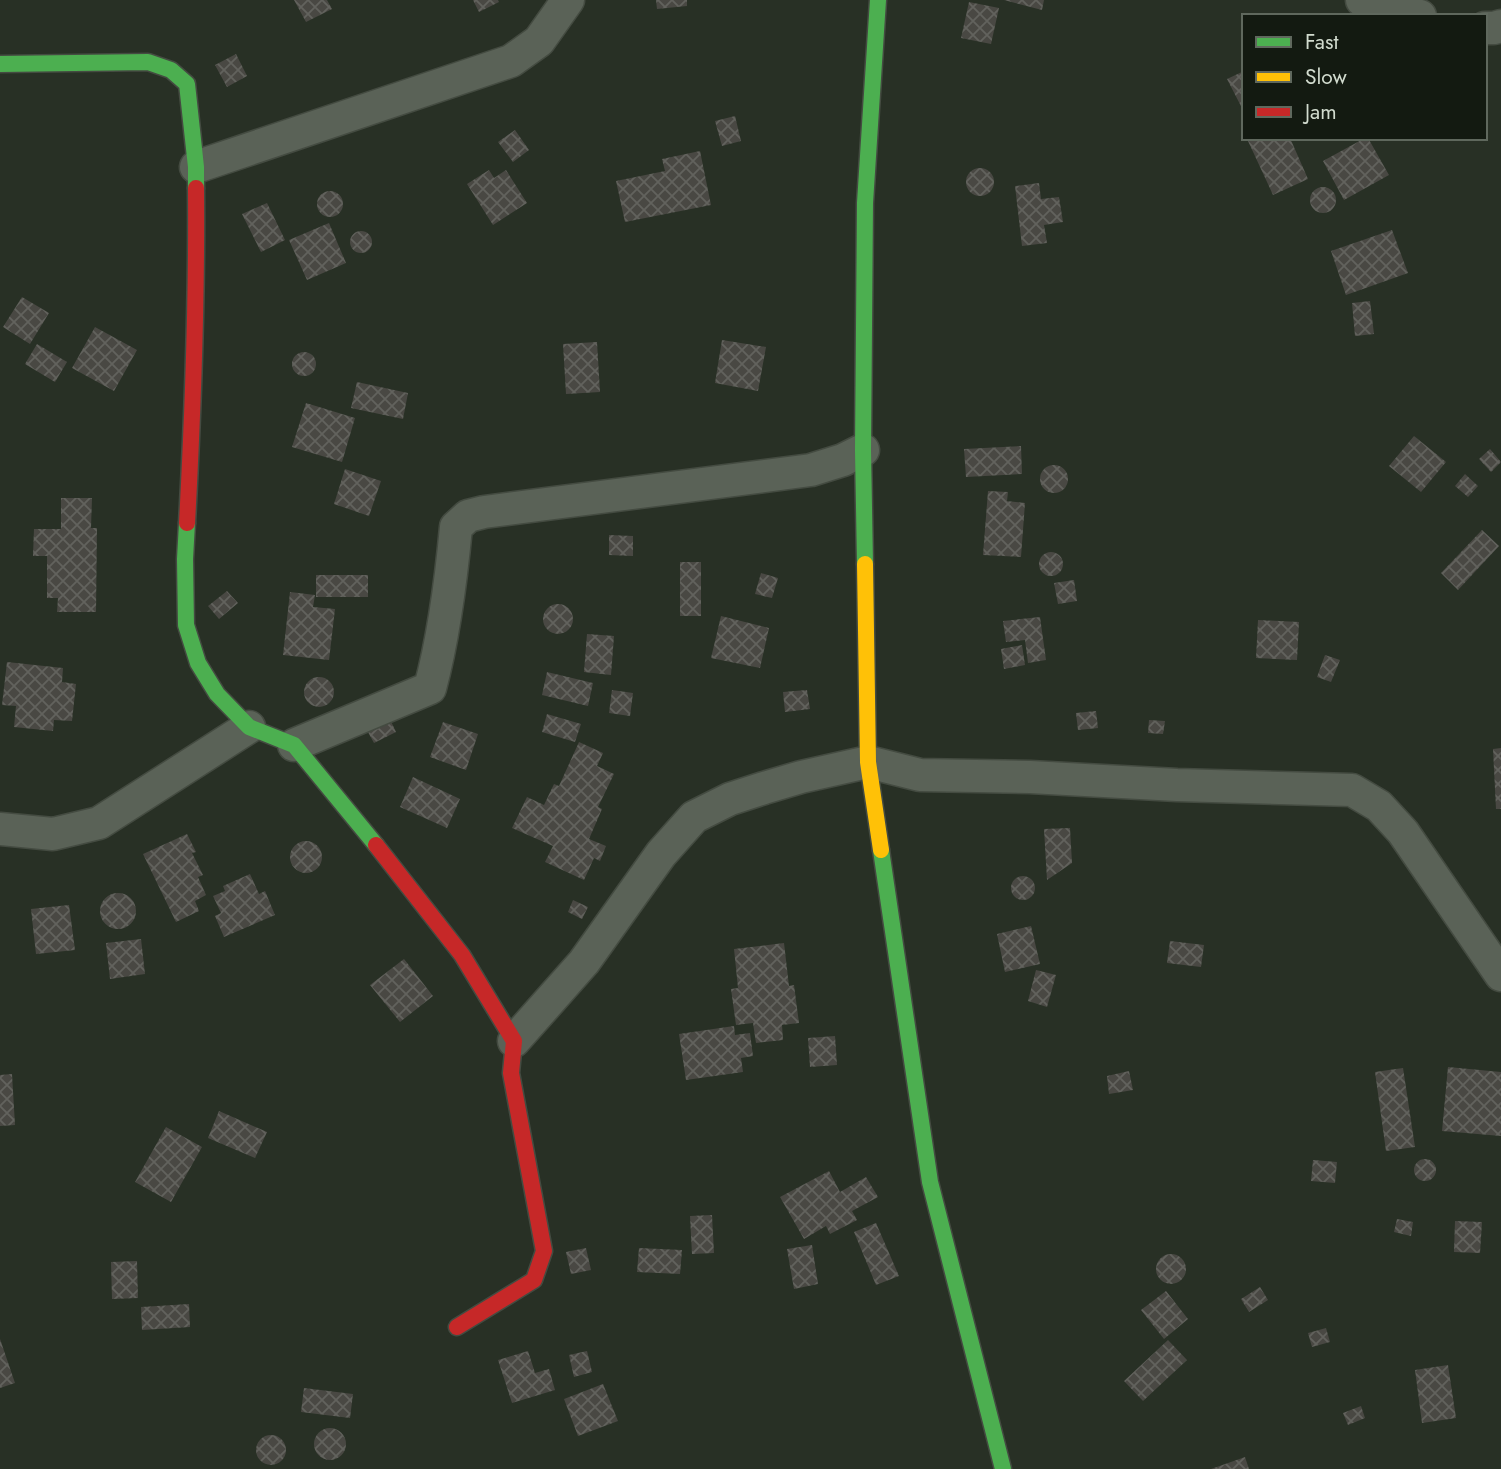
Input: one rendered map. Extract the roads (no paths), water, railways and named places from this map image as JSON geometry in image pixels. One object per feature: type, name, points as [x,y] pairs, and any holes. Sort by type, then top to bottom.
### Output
[{"type":"street","points":[[196,167],[511,61],[540,41],[568,0]]},
{"type":"street","points":[[878,0],[865,204],[863,450],[867,762],[930,1182],[1001,1468]]},
{"type":"street","points":[[1362,0],[1413,14]]},
{"type":"street","points":[[0,64],[148,62],[171,70],[187,85],[196,167],[197,257],[185,559],[186,625],[198,663],[218,694],[249,727],[294,745],[385,855],[462,955],[514,1041],[512,1073],[544,1251],[534,1280],[457,1327]]},
{"type":"street","points":[[294,745],[430,688],[437,663],[453,564],[456,527],[467,516],[811,470],[843,460],[863,450]]},
{"type":"street","points":[[0,829],[53,834],[99,822],[249,727]]},
{"type":"street","points":[[514,1041],[584,962],[661,854],[694,817],[730,799],[764,788],[867,762],[920,775],[1352,790],[1378,806],[1403,832],[1501,975]]}]
